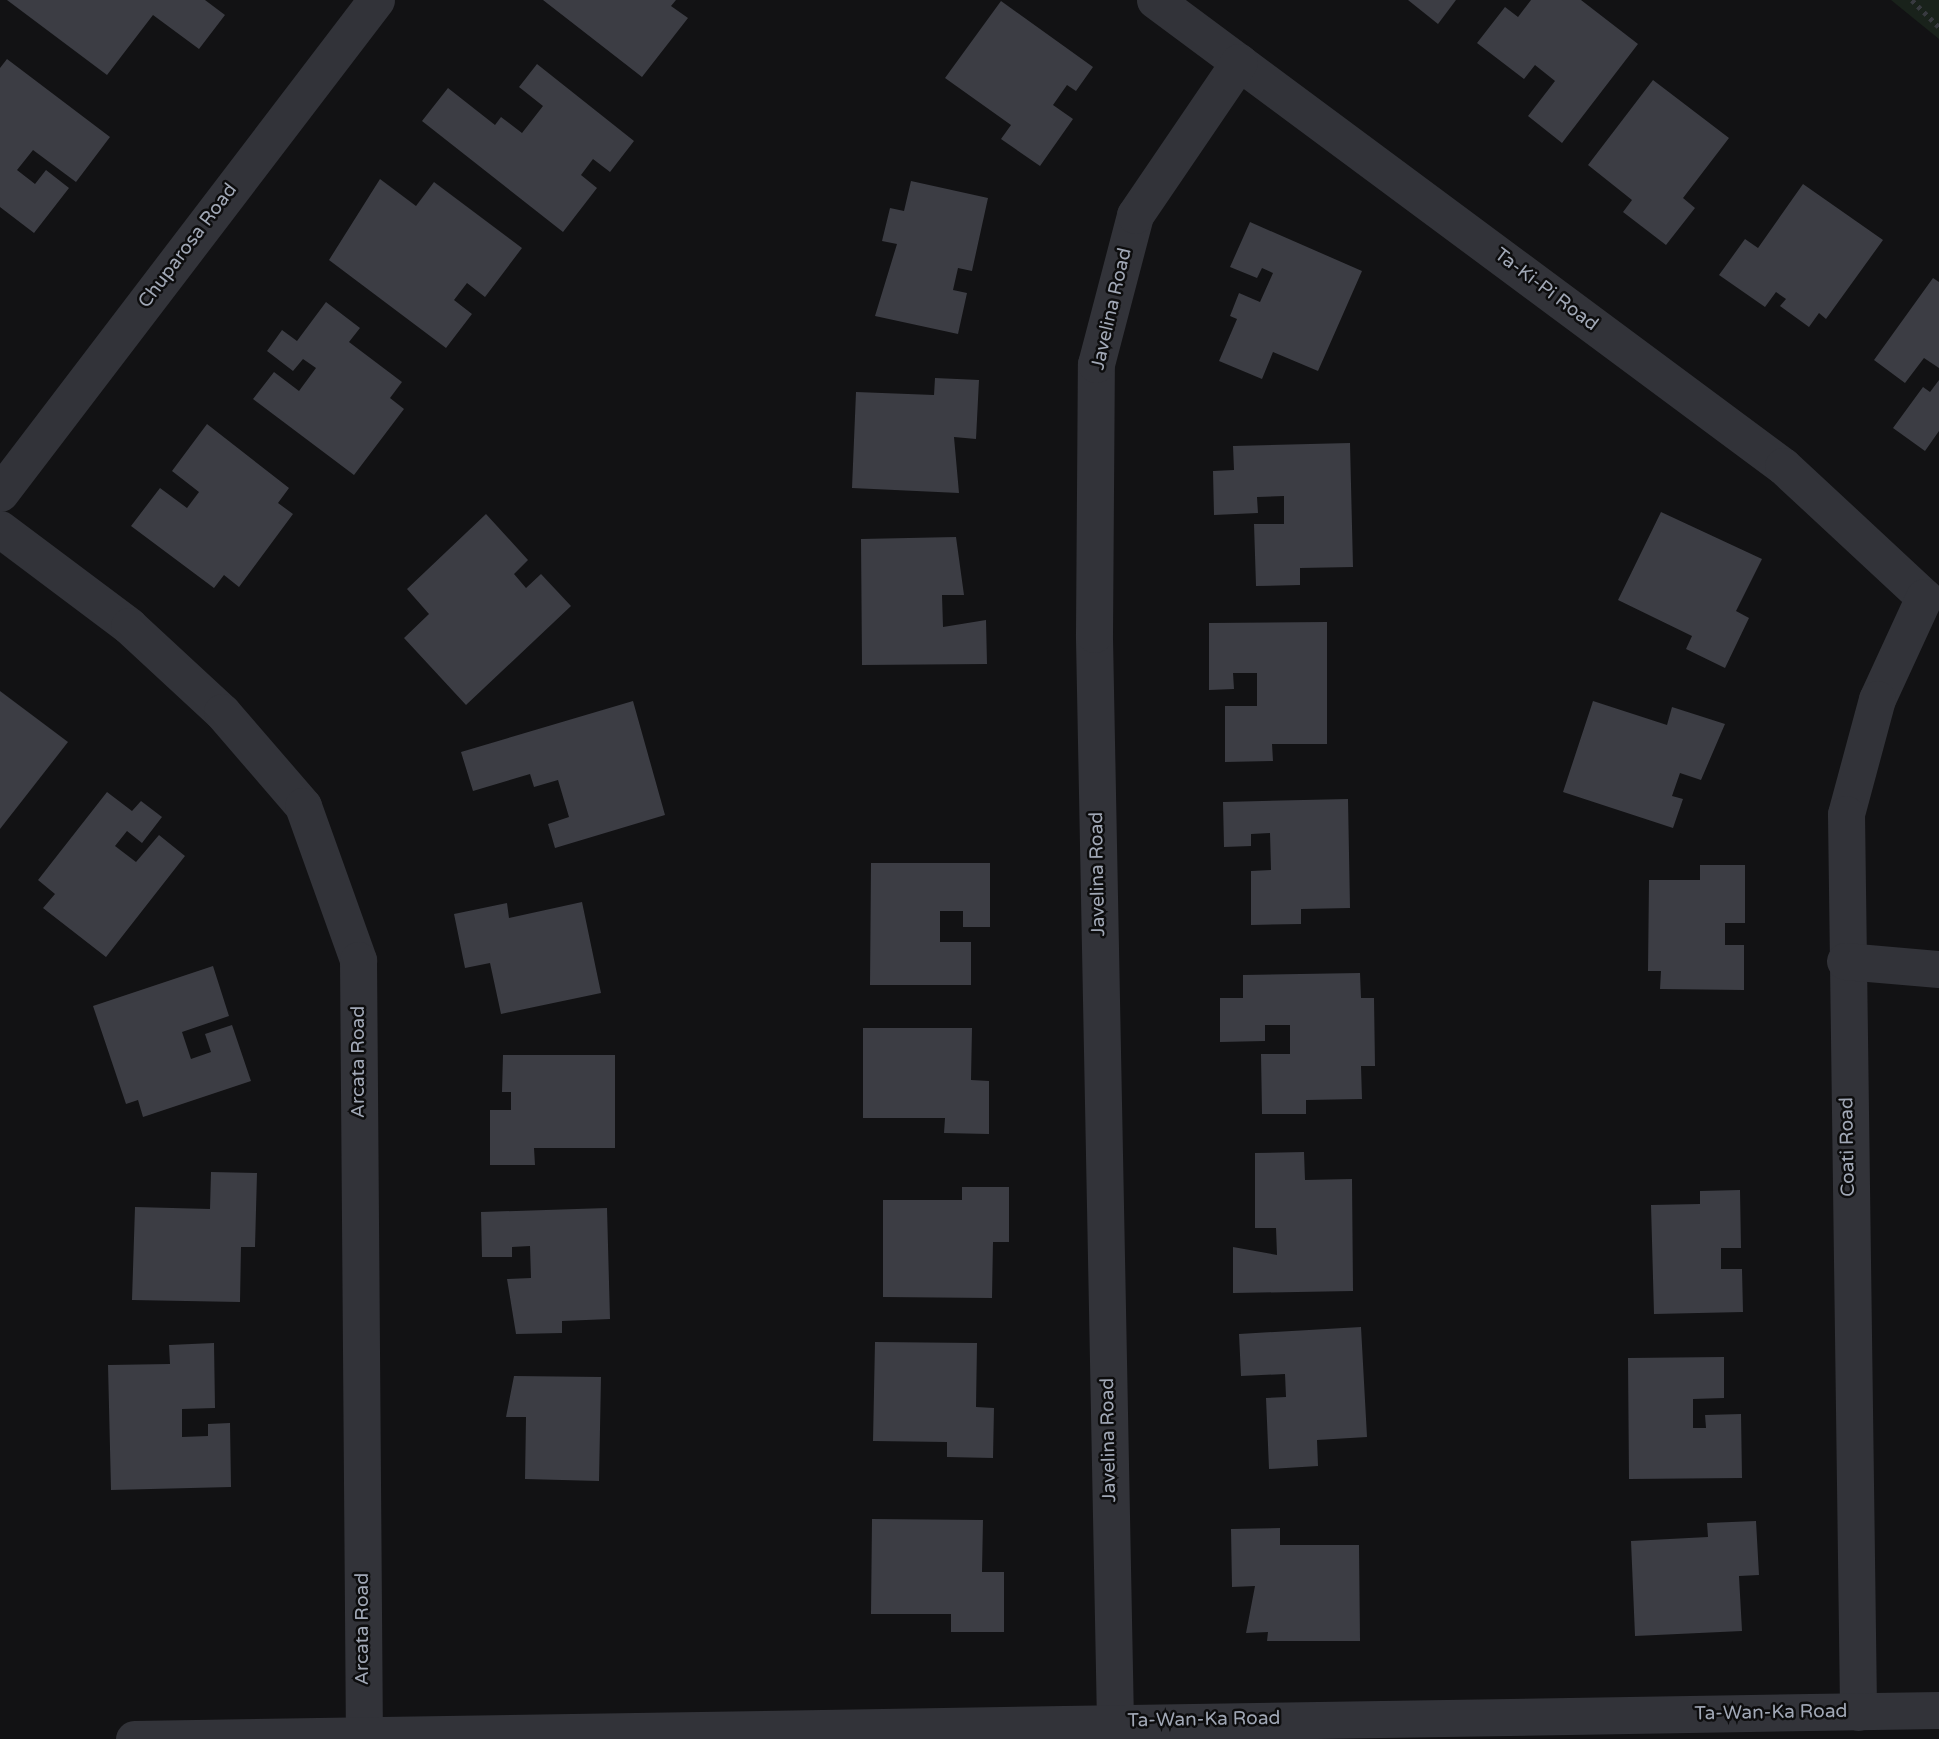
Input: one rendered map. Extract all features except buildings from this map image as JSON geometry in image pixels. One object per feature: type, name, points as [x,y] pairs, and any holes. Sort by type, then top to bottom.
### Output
[{"type":"street","name":"Chuparosa Road","points":[[0,493],[376,0]]},
{"type":"street","name":"Ta-Ki-Pi Road","points":[[1155,0],[1783,466],[1924,597]]},
{"type":"street","name":"Javelina Road","points":[[1115,1722],[1094,634],[1096,364],[1135,215],[1238,62]]},
{"type":"street","name":"Arcata Road","points":[[0,529],[130,626],[222,712],[303,806],[358,960],[364,1737]]},
{"type":"street","name":"Coati Road","points":[[1858,1712],[1845,961],[1846,814],[1877,699],[1924,597]]},
{"type":"street","points":[[1845,961],[1939,969]]},
{"type":"street","name":"Ta-Wan-Ka Road","points":[[134,1739],[1939,1710]]},
{"type":"path","points":[[1912,0],[1939,26]]},
{"type":"shaded area","points":[[1891,0],[1939,0],[1939,39]]}]
